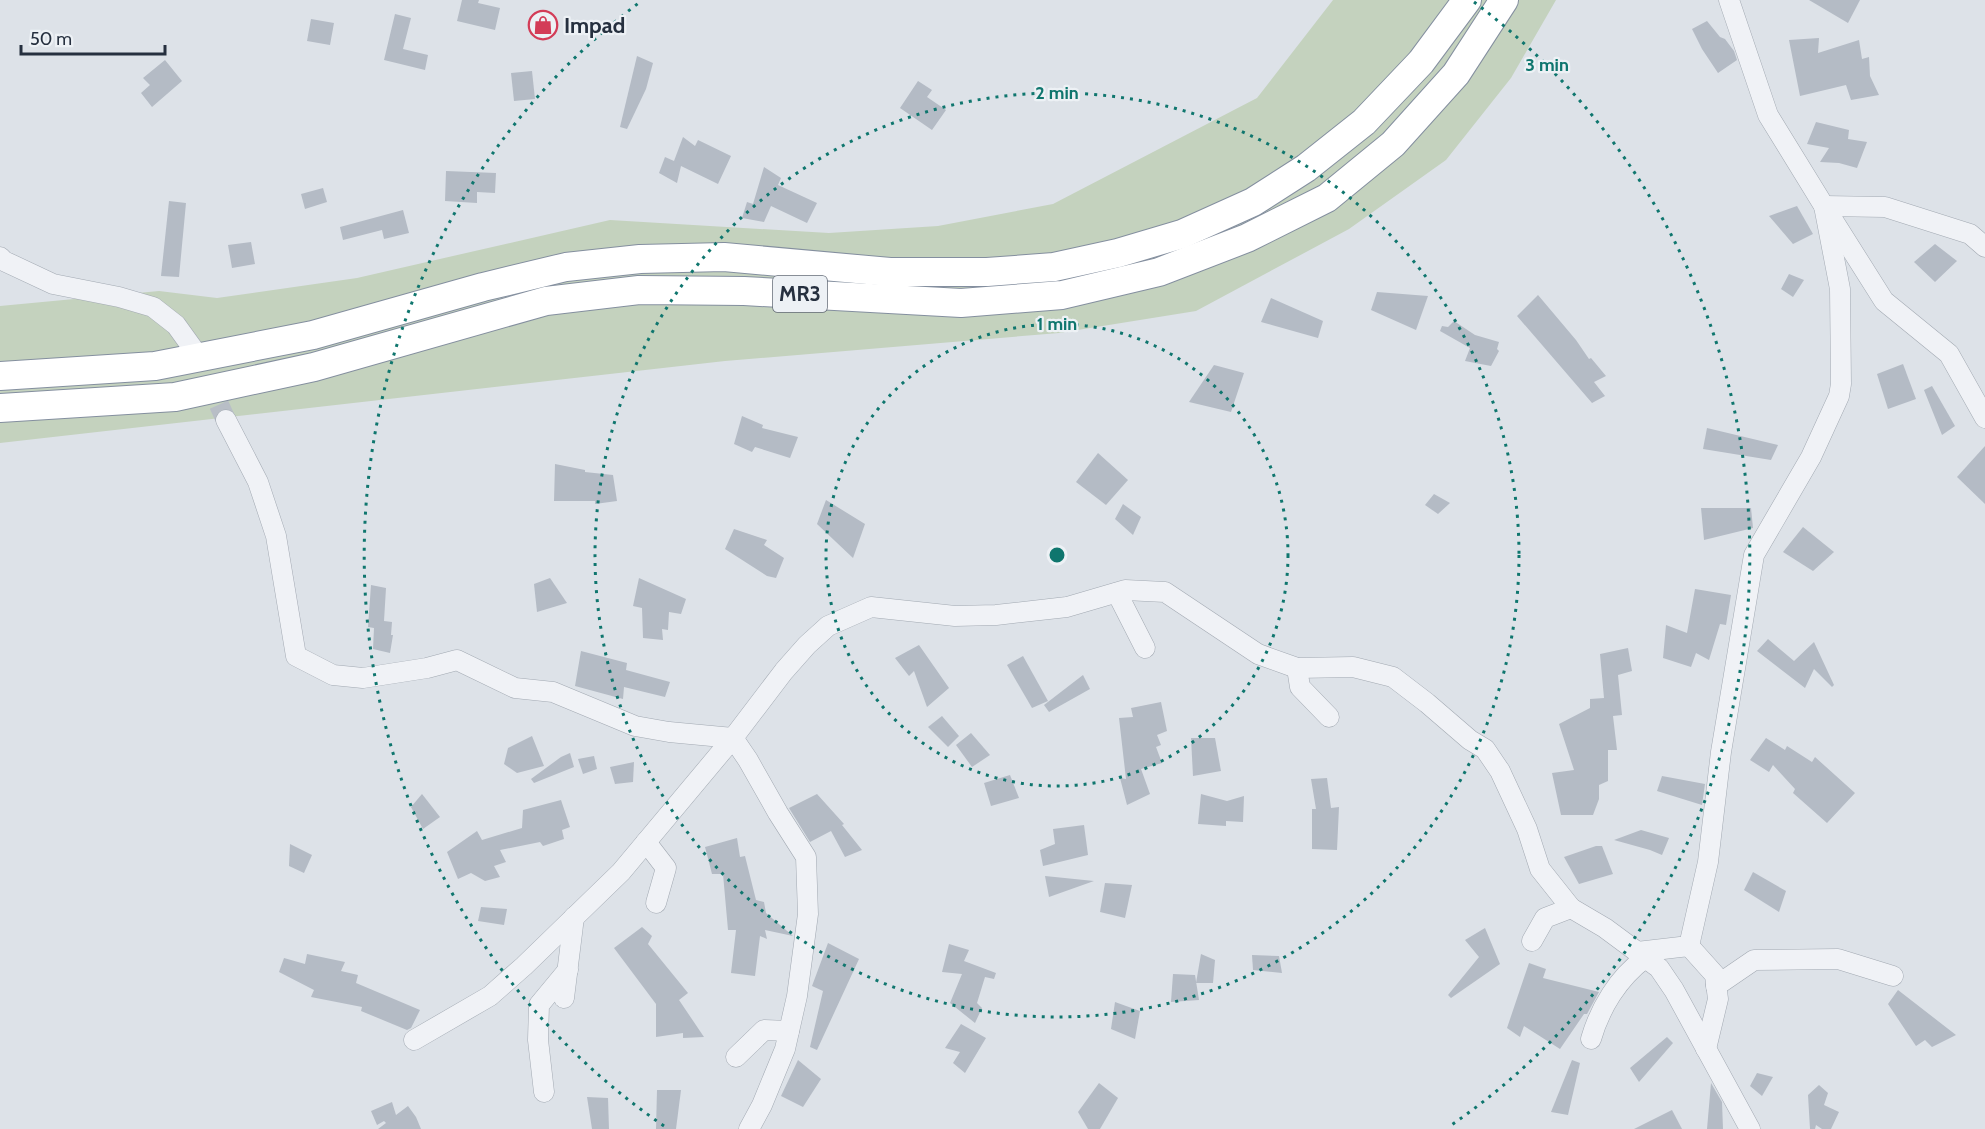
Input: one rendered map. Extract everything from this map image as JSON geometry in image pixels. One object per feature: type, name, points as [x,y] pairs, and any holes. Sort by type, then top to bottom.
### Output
[{"type":"highway","name":"MR3","points":[[0,376],[155,366],[313,335],[483,287],[576,266],[640,259],[724,257],[890,272],[987,272],[1054,267],[1118,253],[1182,234],[1243,207],[1306,168],[1364,122],[1421,62],[1467,0]]},
{"type":"highway","name":"MR3","points":[[0,408],[175,397],[314,367],[546,301],[569,298],[639,290],[744,291],[961,303],[1062,295],[1159,272],[1247,238],[1327,198],[1393,144],[1456,74],[1504,0]]},
{"type":"street","points":[[1729,0],[1768,115],[1884,301],[1949,354],[1985,418]]},
{"type":"street","points":[[1824,206],[1885,207],[1970,234],[1985,248]]},
{"type":"street","points":[[1689,946],[1708,862],[1721,752],[1754,555],[1811,457],[1839,396],[1841,384],[1840,289],[1824,206]]},
{"type":"street","points":[[0,257],[53,284],[119,297],[153,307],[176,325],[194,350]]},
{"type":"street","points":[[226,420],[258,482],[276,536],[296,656],[333,675],[363,678],[427,668],[457,660],[515,688],[553,692],[635,726],[669,732],[733,738]]},
{"type":"street","points":[[414,1040],[490,996],[621,872],[733,738],[784,672],[828,626],[871,607],[955,616],[1019,614],[1067,607],[1125,590],[1165,592],[1258,654],[1297,668],[1353,667],[1393,677],[1470,740],[1485,749],[1500,771],[1527,830],[1540,869],[1571,908],[1605,928],[1659,968],[1674,990],[1749,1129]]},
{"type":"street","points":[[1117,593],[1145,648]]},
{"type":"street","points":[[1297,668],[1300,687],[1329,717]]},
{"type":"street","points":[[733,738],[806,857],[808,914],[797,996],[785,1049],[748,1129]]},
{"type":"street","points":[[646,842],[666,868],[656,903]]},
{"type":"street","points":[[1532,941],[1545,918],[1571,908]]},
{"type":"street","points":[[564,998],[574,917]]},
{"type":"street","points":[[1591,1040],[1596,1021],[1617,984],[1641,955],[1689,946]]},
{"type":"street","points":[[1689,946],[1714,975],[1716,986],[1718,999],[1706,1048]]},
{"type":"street","points":[[1702,961],[1838,959],[1893,976]]},
{"type":"street","points":[[1716,986],[1754,960]]},
{"type":"street","points":[[544,1092],[538,1040],[539,1005],[568,970]]},
{"type":"street","points":[[736,1057],[764,1030],[789,1031]]},
{"type":"green space","points":[[1333,0],[1556,0],[1511,78],[1446,160],[1349,229],[1196,311],[1059,333],[725,361],[0,443],[0,306],[159,291],[217,298],[357,278],[610,220],[829,233],[938,226],[1053,204],[1257,98]]},
{"type":"building","points":[[462,0],[479,0],[478,3],[500,8],[495,30],[457,21]]},
{"type":"building","points":[[1809,0],[1860,0],[1848,23]]},
{"type":"building","points":[[395,14],[411,18],[403,49],[428,55],[425,70],[384,60]]},
{"type":"building","points":[[311,19],[334,23],[330,45],[307,41]]},
{"type":"building","points":[[1707,21],[1720,37],[1725,39],[1734,51],[1737,60],[1718,73],[1692,29]]},
{"type":"building","points":[[1819,38],[1818,53],[1859,40],[1862,59],[1869,57],[1870,76],[1879,95],[1851,100],[1846,85],[1800,96],[1789,40]]},
{"type":"building","points":[[637,56],[653,63],[646,89],[627,129],[620,127]]},
{"type":"building","points":[[165,60],[182,81],[152,107],[141,93],[150,85],[143,78]]},
{"type":"building","points":[[532,71],[535,99],[514,101],[511,73]]},
{"type":"building","points":[[918,81],[932,90],[927,97],[946,110],[932,130],[900,108]]},
{"type":"building","points":[[1816,122],[1849,130],[1848,139],[1867,142],[1857,168],[1839,163],[1820,162],[1829,148],[1807,144]]},
{"type":"building","points":[[683,137],[695,146],[698,140],[731,156],[718,184],[681,166],[677,183],[659,173],[665,157],[674,161]]},
{"type":"building","points":[[764,167],[781,178],[778,185],[817,203],[807,223],[771,206],[764,222],[742,218],[747,202],[753,204]]},
{"type":"building","points":[[446,171],[496,173],[495,193],[477,192],[477,203],[445,201]]},
{"type":"building","points":[[323,188],[327,202],[305,209],[301,194]]},
{"type":"building","points":[[169,201],[186,203],[179,277],[161,276]]},
{"type":"building","points":[[1797,206],[1813,234],[1793,244],[1769,216]]},
{"type":"building","points":[[403,210],[409,233],[384,239],[382,230],[343,240],[340,227]]},
{"type":"building","points":[[251,242],[255,264],[232,268],[228,245]]},
{"type":"building","points":[[1935,244],[1957,261],[1935,282],[1914,262]]},
{"type":"building","points":[[1789,274],[1804,280],[1793,297],[1781,289]]},
{"type":"building","points":[[1377,292],[1428,296],[1416,330],[1371,310]]},
{"type":"building","points":[[1538,295],[1589,359],[1591,358],[1606,376],[1594,382],[1605,396],[1592,403],[1517,316]]},
{"type":"building","points":[[1271,298],[1323,321],[1318,338],[1261,322]]},
{"type":"building","points":[[1454,321],[1475,335],[1499,342],[1497,349],[1499,351],[1491,366],[1465,361],[1470,348],[1440,331],[1442,326],[1448,327]]},
{"type":"building","points":[[1903,364],[1916,399],[1888,409],[1877,374]]},
{"type":"building","points":[[1214,365],[1244,373],[1231,412],[1189,402]]},
{"type":"building","points":[[1932,386],[1955,426],[1942,435],[1924,390]]},
{"type":"building","points":[[742,416],[763,425],[762,428],[798,437],[790,458],[755,447],[752,452],[734,444]]},
{"type":"building","points":[[1707,428],[1778,445],[1771,460],[1703,449]]},
{"type":"building","points":[[1985,446],[1985,504],[1957,477]]},
{"type":"building","points":[[1098,453],[1128,480],[1106,505],[1076,482]]},
{"type":"building","points":[[555,464],[585,470],[585,472],[613,475],[617,501],[595,504],[595,501],[554,501]]},
{"type":"building","points":[[1434,494],[1450,503],[1438,514],[1425,505]]},
{"type":"building","points":[[826,500],[865,524],[853,558],[817,524]]},
{"type":"building","points":[[1123,504],[1141,517],[1133,535],[1115,519]]},
{"type":"building","points":[[1701,508],[1751,508],[1753,528],[1704,540]]},
{"type":"building","points":[[1803,527],[1834,552],[1813,571],[1783,552]]},
{"type":"building","points":[[734,529],[767,540],[764,545],[784,558],[776,578],[767,576],[725,549]]},
{"type":"building","points":[[550,578],[567,603],[537,612],[534,584]]},
{"type":"building","points":[[639,578],[686,599],[681,614],[669,612],[668,630],[662,629],[663,640],[643,638],[642,608],[633,606]]},
{"type":"building","points":[[371,585],[386,588],[384,621],[392,622],[391,635],[393,635],[390,653],[373,649],[374,628],[368,627]]},
{"type":"building","points":[[1695,589],[1731,595],[1726,625],[1720,624],[1709,660],[1696,653],[1691,667],[1663,658],[1666,625],[1687,633]]},
{"type":"building","points":[[1768,639],[1794,661],[1814,642],[1834,685],[1832,687],[1814,669],[1805,688],[1757,651]]},
{"type":"building","points":[[919,645],[949,688],[927,707],[914,671],[909,676],[895,658]]},
{"type":"building","points":[[1628,648],[1632,671],[1618,675],[1622,715],[1613,716],[1617,750],[1608,750],[1608,781],[1599,785],[1599,799],[1593,815],[1561,815],[1552,773],[1574,770],[1559,724],[1590,708],[1590,699],[1604,698],[1600,654]]},
{"type":"building","points":[[581,651],[627,663],[626,670],[670,682],[665,697],[624,687],[623,699],[575,686]]},
{"type":"building","points":[[1023,656],[1048,701],[1032,708],[1007,665]]},
{"type":"building","points":[[1083,675],[1090,689],[1049,712],[1044,705]]},
{"type":"building","points":[[1161,702],[1167,731],[1157,735],[1161,745],[1156,747],[1162,763],[1141,769],[1150,794],[1127,805],[1120,778],[1126,779],[1119,718],[1133,717],[1131,708]]},
{"type":"building","points":[[942,716],[959,736],[948,747],[928,727]]},
{"type":"building","points":[[971,733],[990,755],[972,767],[956,745]]},
{"type":"building","points":[[532,736],[544,766],[517,773],[504,764],[508,748]]},
{"type":"building","points":[[1191,738],[1215,738],[1221,771],[1193,776]]},
{"type":"building","points":[[1766,738],[1785,750],[1787,746],[1812,762],[1815,757],[1855,793],[1827,823],[1793,793],[1795,789],[1773,765],[1769,772],[1750,760]]},
{"type":"building","points":[[570,753],[574,767],[534,783],[531,779],[561,757]]},
{"type":"building","points":[[594,756],[597,769],[583,774],[578,759]]},
{"type":"building","points":[[634,762],[633,782],[615,784],[610,767]]},
{"type":"building","points":[[1010,775],[1019,798],[991,806],[984,783]]},
{"type":"building","points":[[1662,776],[1705,784],[1702,805],[1657,791]]},
{"type":"building","points":[[1327,778],[1331,808],[1339,807],[1337,850],[1312,849],[1312,809],[1316,809],[1311,779]]},
{"type":"building","points":[[422,794],[440,817],[423,829],[411,807]]},
{"type":"building","points":[[817,794],[844,824],[842,825],[862,850],[845,857],[831,831],[810,842],[789,808]]},
{"type":"building","points":[[1201,794],[1227,801],[1244,796],[1243,822],[1226,821],[1226,826],[1198,824]]},
{"type":"building","points":[[561,800],[570,827],[562,830],[564,839],[543,846],[540,842],[500,850],[506,862],[494,866],[500,877],[485,881],[471,873],[458,879],[447,852],[477,831],[482,840],[522,828],[523,810]]},
{"type":"building","points":[[1084,825],[1088,855],[1043,866],[1040,850],[1055,844],[1053,829]]},
{"type":"building","points":[[1641,830],[1669,838],[1662,855],[1614,840]]},
{"type":"building","points":[[737,838],[740,857],[745,856],[756,900],[764,902],[766,913],[793,936],[765,930],[767,939],[760,936],[755,976],[731,973],[736,930],[728,930],[723,874],[712,874],[705,847]]},
{"type":"building","points":[[290,844],[312,855],[304,873],[289,866]]},
{"type":"building","points":[[1602,846],[1613,874],[1579,884],[1564,857]]},
{"type":"building","points":[[1753,872],[1786,891],[1779,912],[1744,890]]},
{"type":"building","points":[[1045,876],[1094,881],[1049,897]]},
{"type":"building","points":[[1105,883],[1132,885],[1125,918],[1100,912]]},
{"type":"building","points":[[481,907],[507,909],[504,925],[478,921]]},
{"type":"building","points":[[642,927],[652,936],[648,944],[688,993],[679,1000],[704,1037],[683,1038],[683,1033],[656,1037],[656,1004],[614,948]]},
{"type":"building","points":[[1485,928],[1500,964],[1451,998],[1448,995],[1479,957],[1465,940]]},
{"type":"building","points":[[828,943],[859,959],[817,1050],[810,1047],[823,991],[812,986]]},
{"type":"building","points":[[949,944],[969,950],[964,961],[996,973],[994,979],[985,977],[977,1003],[982,1008],[975,1023],[950,1003],[962,974],[942,972]]},
{"type":"building","points":[[307,954],[345,962],[341,971],[358,975],[356,983],[420,1010],[411,1028],[407,1030],[361,1011],[362,1007],[311,997],[314,990],[279,972],[284,958],[305,964]]},
{"type":"building","points":[[1201,954],[1215,960],[1213,983],[1196,983]]},
{"type":"building","points":[[1252,955],[1279,956],[1282,973],[1253,970]]},
{"type":"building","points":[[1529,963],[1546,969],[1543,978],[1599,992],[1587,1014],[1584,1014],[1560,1049],[1524,1026],[1520,1037],[1507,1028]]},
{"type":"building","points":[[1173,974],[1195,975],[1199,1000],[1171,1002]]},
{"type":"building","points":[[1898,990],[1956,1035],[1932,1047],[1925,1040],[1916,1046],[1888,1004]]},
{"type":"building","points":[[1115,1002],[1140,1011],[1135,1039],[1111,1029]]},
{"type":"building","points":[[961,1024],[986,1038],[965,1073],[953,1063],[960,1052],[945,1048]]},
{"type":"building","points":[[1667,1037],[1673,1043],[1639,1082],[1630,1068]]},
{"type":"building","points":[[798,1060],[821,1079],[803,1107],[781,1096]]},
{"type":"building","points":[[1572,1060],[1580,1063],[1568,1115],[1551,1112]]},
{"type":"building","points":[[1757,1073],[1773,1077],[1762,1096],[1750,1086]]},
{"type":"building","points":[[1099,1083],[1118,1098],[1100,1129],[1088,1129],[1078,1112]]},
{"type":"building","points":[[1711,1083],[1722,1102],[1723,1129],[1707,1129]]},
{"type":"building","points":[[1819,1085],[1828,1093],[1824,1105],[1839,1112],[1831,1129],[1822,1129],[1816,1125],[1815,1129],[1810,1129],[1808,1095]]},
{"type":"building","points":[[657,1090],[681,1090],[676,1129],[656,1129]]},
{"type":"building","points":[[587,1097],[608,1098],[609,1129],[592,1129]]},
{"type":"building","points":[[392,1102],[396,1115],[408,1106],[421,1129],[378,1129],[386,1123],[384,1121],[377,1125],[371,1111]]},
{"type":"building","points":[[1672,1110],[1682,1129],[1634,1129]]},
{"type":"tunnel","points":[[194,350],[226,420]]},
{"type":"place","name":"Impad","points":[[543,25]]}]
